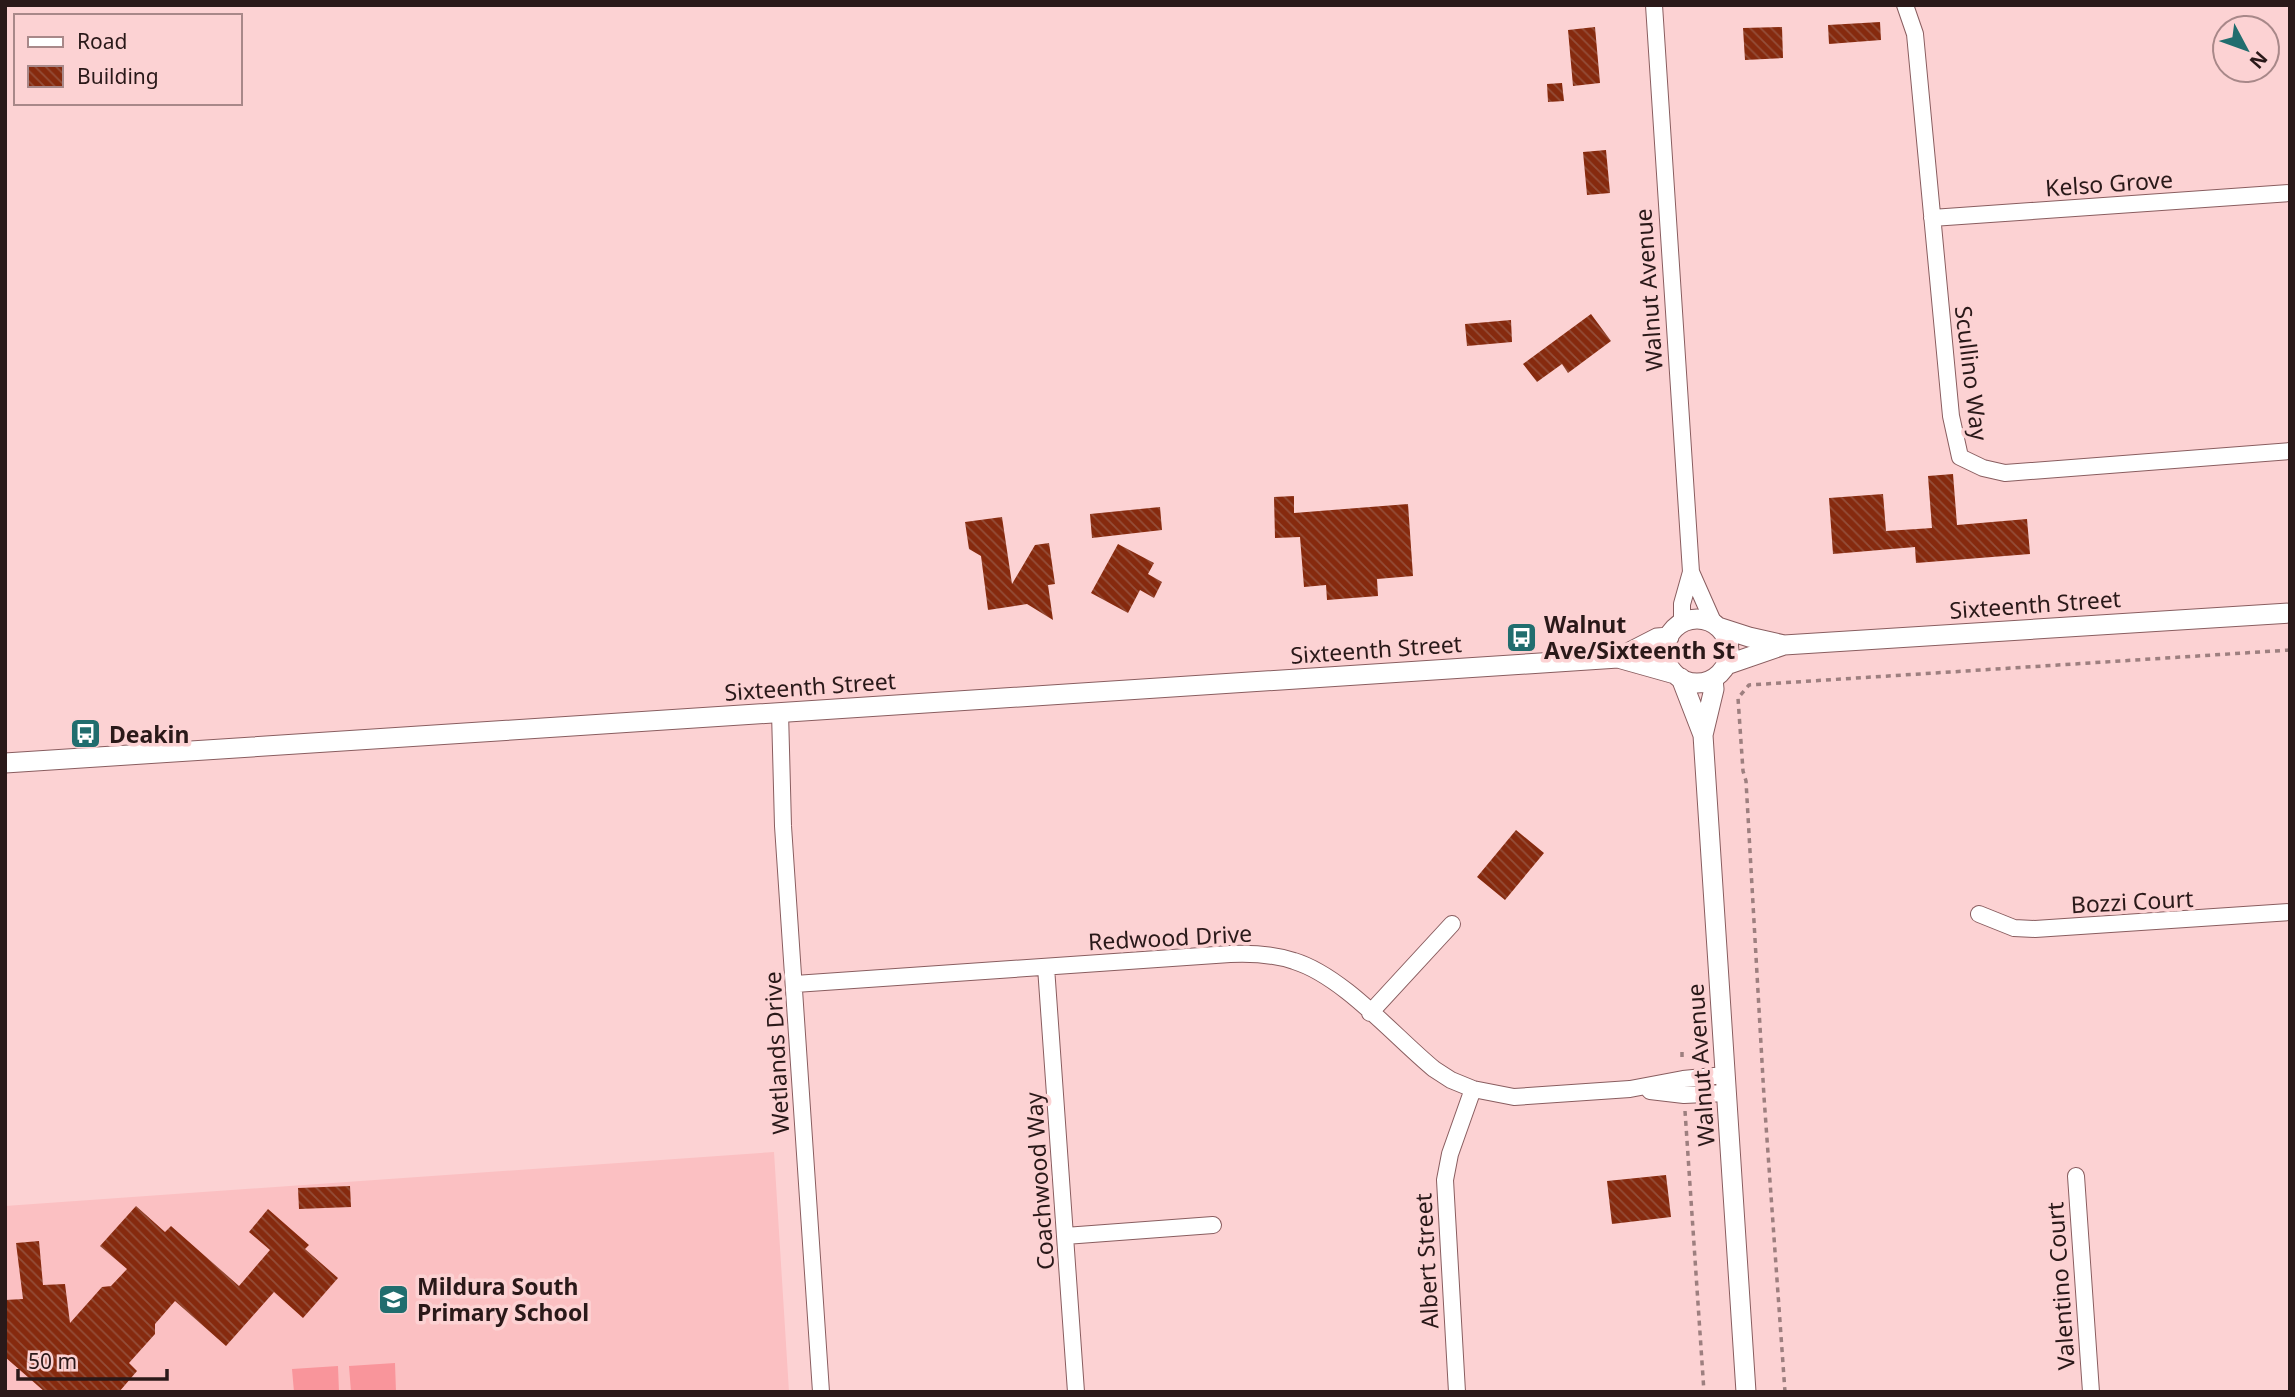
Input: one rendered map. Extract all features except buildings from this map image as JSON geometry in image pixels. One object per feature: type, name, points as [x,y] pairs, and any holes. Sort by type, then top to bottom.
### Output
[{"type":"street","name":"Walnut Avenue","points":[[1654,5],[1691,572],[1675,630]]},
{"type":"street","name":"Scullino Way","points":[[1905,5],[1915,34],[1951,416],[1961,457],[1983,468],[2005,473],[2290,452]]},
{"type":"street","name":"Kelso Grove","points":[[1932,218],[2290,193]]},
{"type":"street","name":"Walnut Avenue","points":[[1691,572],[1716,625]]},
{"type":"street","name":"Sixteenth Street","points":[[1719,672],[1784,645],[2290,613]]},
{"type":"street","points":[[1692,620],[1703,620],[1716,625],[1725,635],[1728,645],[1719,672],[1702,682],[1691,682],[1678,676],[1666,656],[1675,630],[1692,620]]},
{"type":"street","name":"Sixteenth Street","points":[[1716,625],[1784,645]]},
{"type":"street","name":"Sixteenth Street","points":[[1618,658],[1675,630]]},
{"type":"street","name":"Sixteenth Street","points":[[5,763],[1618,658],[1678,676]]},
{"type":"street","name":"Walnut Avenue","points":[[1719,672],[1703,736],[1746,1392]]},
{"type":"street","name":"Walnut Avenue","points":[[1678,676],[1703,736]]},
{"type":"street","name":"Wetlands Drive","points":[[780,712],[783,826],[821,1392]]},
{"type":"street","name":"Bozzi Court","points":[[1979,914],[2014,928],[2035,929],[2290,912]]},
{"type":"street","points":[[1370,1013],[1452,924]]},
{"type":"street","name":"Redwood Drive","points":[[795,984],[1230,954],[1272,956],[1296,961],[1336,982],[1434,1069],[1473,1089],[1514,1097],[1725,1084]]},
{"type":"street","name":"Coachwood Way","points":[[1046,967],[1076,1392]]},
{"type":"street","name":"Albert Street","points":[[1457,1392],[1445,1180],[1450,1154],[1473,1089]]},
{"type":"street","name":"Valentino Court","points":[[2076,1176],[2091,1392]]},
{"type":"street","points":[[1065,1236],[1213,1225]]},
{"type":"path","points":[[1785,1392],[1764,1097],[1746,780],[1742,771],[1738,698],[1749,685],[2290,650]]},
{"type":"path","points":[[1682,1052],[1704,1392]]},
{"type":"shaded area","name":"Mildura South Primary School","points":[[774,1152],[789,1392],[5,1392],[5,1206]]},
{"type":"shaded area","points":[[395,1363],[396,1392],[351,1392],[349,1366]]},
{"type":"shaded area","points":[[338,1366],[339,1392],[294,1392],[292,1369]]},
{"type":"place","name":"Walnut Ave/Sixteenth St","points":[[1521,637]]},
{"type":"place","name":"Deakin","points":[[86,734]]},
{"type":"place","name":"Mildura South Primary School","points":[[394,1299]]}]
